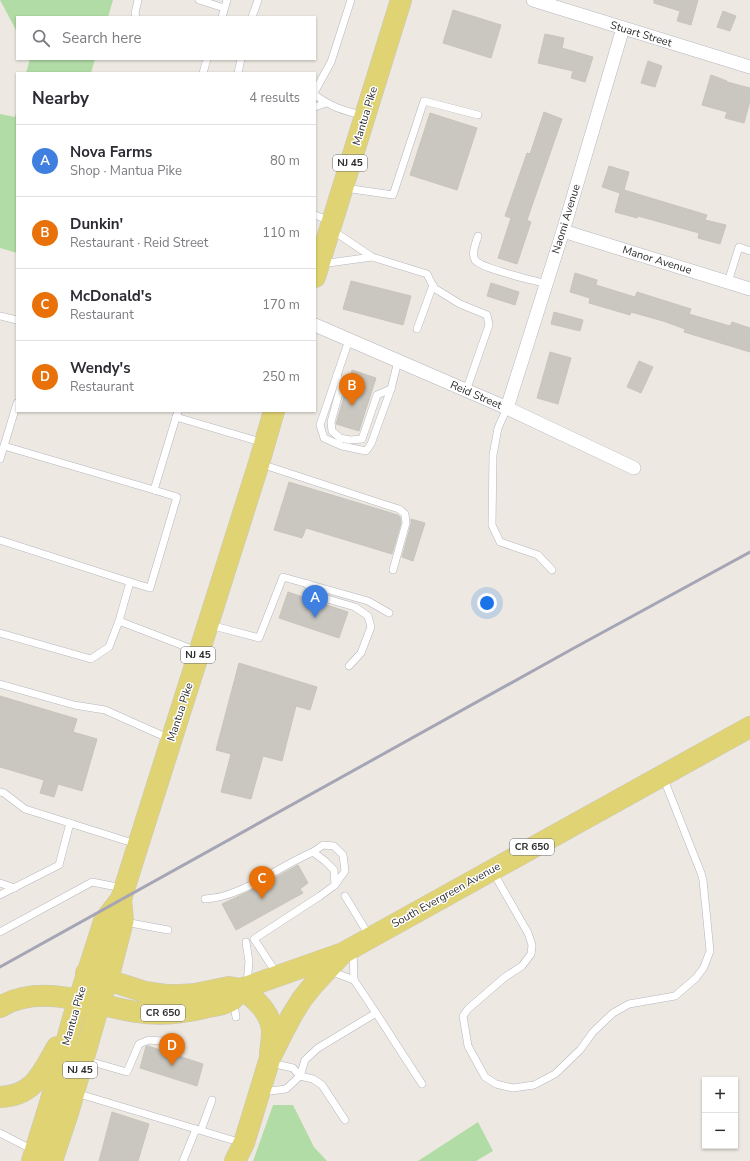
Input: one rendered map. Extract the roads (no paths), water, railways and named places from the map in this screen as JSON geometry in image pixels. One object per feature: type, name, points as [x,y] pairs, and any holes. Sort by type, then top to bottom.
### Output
[{"type":"main road","name":"Mantua Pike","points":[[317,270],[326,222],[343,187],[401,0]]},
{"type":"main road","name":"Mantua Pike","points":[[45,1159],[50,1103],[72,1021],[108,979],[123,921],[123,894],[274,412]]},
{"type":"main road","name":"South Evergreen Avenue","points":[[0,1007],[15,1001],[37,996],[89,1002],[139,1013],[162,1013],[201,1008],[239,998],[278,976],[355,946],[750,727]]},
{"type":"main road","name":"Mantua Pike","points":[[45,1159],[74,1092],[83,1060],[89,1002],[86,973],[104,920],[123,894]]},
{"type":"main road","points":[[269,1060],[302,999],[327,970],[355,946]]},
{"type":"main road","name":"South Evergreen Avenue","points":[[86,973],[145,992],[166,995],[195,994],[229,987],[239,998]]},
{"type":"main road","points":[[239,998],[250,995],[259,1003],[269,1020],[272,1029],[269,1060],[260,1093],[240,1152]]},
{"type":"main road","points":[[0,1097],[21,1093],[30,1088],[36,1082],[41,1076],[72,1021]]},
{"type":"street","name":"Stuart Street","points":[[533,0],[750,67]]},
{"type":"street","name":"Naomi Avenue","points":[[507,408],[563,231],[623,28]]},
{"type":"street","name":"Manor Avenue","points":[[563,231],[750,289]]},
{"type":"street","name":"Reid Street","points":[[316,325],[507,408],[634,468]]},
{"type":"lane","points":[[136,16],[138,0]]},
{"type":"lane","points":[[199,0],[224,8]]},
{"type":"lane","points":[[222,16],[227,0]]},
{"type":"lane","points":[[252,16],[258,0]]},
{"type":"lane","points":[[316,89],[331,62],[351,0]]},
{"type":"lane","points":[[203,72],[208,60]]},
{"type":"lane","points":[[238,72],[241,60]]},
{"type":"lane","points":[[316,97],[326,103],[345,111],[365,115]]},
{"type":"lane","points":[[343,187],[393,195],[424,101],[478,115]]},
{"type":"lane","points":[[316,107],[326,103]]},
{"type":"lane","points":[[326,222],[372,256],[427,274],[434,288],[460,304],[487,315],[489,325],[466,391]]},
{"type":"lane","points":[[478,236],[473,252],[476,260],[486,267],[546,284]]},
{"type":"lane","points":[[728,282],[739,247],[750,251]]},
{"type":"lane","points":[[317,270],[372,256]]},
{"type":"lane","points":[[417,329],[433,285]]},
{"type":"lane","points":[[0,316],[16,320]]},
{"type":"lane","points":[[349,340],[320,425],[324,438],[342,446],[366,451],[371,444],[391,389],[398,361]]},
{"type":"lane","points":[[337,374],[341,386],[331,422],[332,430],[340,438],[350,440],[362,439],[377,395],[391,389]]},
{"type":"lane","points":[[0,459],[16,405]]},
{"type":"lane","points":[[507,408],[498,428],[493,455],[492,525],[500,542],[538,555],[552,570]]},
{"type":"lane","points":[[154,490],[177,414],[265,443]]},
{"type":"lane","points":[[0,540],[150,588],[178,497],[4,446]]},
{"type":"lane","points":[[259,463],[399,509],[405,514],[406,522],[393,570]]},
{"type":"lane","points":[[208,624],[259,638],[282,577],[368,601],[389,612]]},
{"type":"lane","points":[[0,633],[91,659],[109,647],[119,622],[130,582]]},
{"type":"lane","points":[[308,584],[317,596],[355,607],[368,616],[370,627],[361,653],[349,666]]},
{"type":"lane","points":[[119,622],[199,652]]},
{"type":"lane","points":[[0,684],[74,705],[105,710],[172,739]]},
{"type":"lane","points":[[492,870],[528,934],[532,945],[531,954],[522,966],[505,978],[468,1009],[463,1016],[468,1046],[485,1077],[496,1084],[513,1088],[534,1085],[555,1074],[580,1050],[593,1032],[613,1012],[629,1004],[675,996],[696,978],[704,967],[710,951],[703,880],[662,775]]},
{"type":"lane","points":[[0,792],[4,793],[26,809],[138,844]]},
{"type":"lane","points":[[0,895],[59,865],[70,823]]},
{"type":"lane","points":[[205,899],[222,896],[242,889],[313,852],[323,845],[334,846],[344,855],[345,871],[335,885],[254,939],[278,976]]},
{"type":"lane","points":[[313,852],[334,870],[335,885]]},
{"type":"lane","points":[[0,932],[82,886],[92,882],[123,894]]},
{"type":"lane","points":[[0,883],[15,888]]},
{"type":"lane","points":[[345,896],[355,946],[354,980],[422,1084]]},
{"type":"lane","points":[[123,921],[168,930]]},
{"type":"lane","points":[[239,998],[249,962],[246,942]]},
{"type":"lane","points":[[327,970],[354,980]]},
{"type":"lane","points":[[260,1093],[286,1089],[300,1076],[305,1060],[318,1048],[376,1013]]},
{"type":"lane","points":[[83,1060],[127,1072],[139,1044],[149,1040],[161,1041]]},
{"type":"lane","points":[[269,1060],[292,1068],[300,1076],[313,1079],[322,1085],[345,1120]]},
{"type":"lane","points":[[74,1092],[199,1130],[240,1152]]},
{"type":"lane","points":[[183,1161],[212,1100]]},
{"type":"lane","points":[[0,1133],[45,1159]]},
{"type":"railway","points":[[0,967],[574,648],[750,552]]},
{"type":"place","name":"Dunkin'","points":[[352,406]]},
{"type":"place","name":"Nova Farms","points":[[315,618]]},
{"type":"place","name":"McDonald's","points":[[262,899]]},
{"type":"place","name":"Wendy's","points":[[172,1066]]}]
